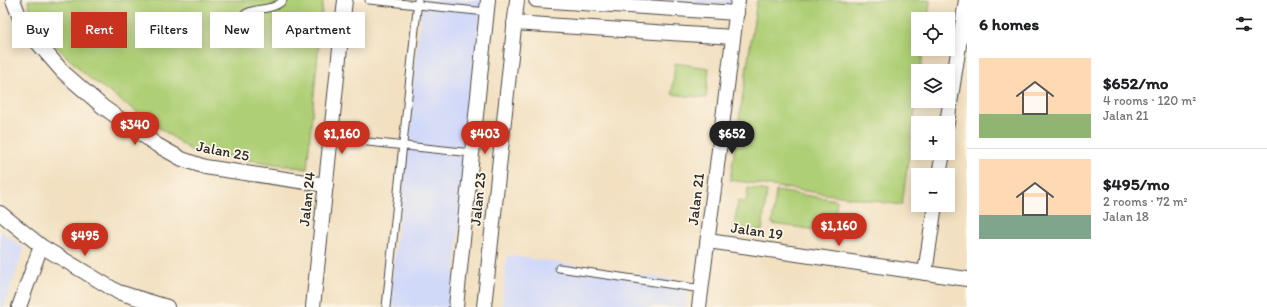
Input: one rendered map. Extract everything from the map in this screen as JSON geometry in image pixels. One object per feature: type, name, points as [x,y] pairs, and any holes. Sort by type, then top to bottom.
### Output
[{"type":"street","name":"Jalan 25","points":[[13,0],[20,18],[30,34],[63,72],[103,107],[157,146],[182,160],[205,167],[326,185]]},
{"type":"street","name":"Jalan 24","points":[[313,307],[345,0]]},
{"type":"street","name":"Jalan 23","points":[[484,307],[516,0]]},
{"type":"street","points":[[536,0],[738,6]]},
{"type":"street","points":[[949,116],[962,55],[966,0]]},
{"type":"street","name":"Jalan 23","points":[[456,307],[487,6]]},
{"type":"street","name":"Jalan 21","points":[[699,307],[738,6]]},
{"type":"street","points":[[514,23],[733,37]]},
{"type":"street","points":[[925,273],[934,212]]},
{"type":"street","points":[[0,213],[41,246],[118,292],[167,307]]},
{"type":"street","name":"Jalan 19","points":[[708,241],[967,280]]},
{"type":"street","points":[[19,307],[41,246]]},
{"type":"lane","points":[[248,12],[273,7],[281,3],[283,0]]},
{"type":"lane","points":[[369,0],[487,6]]},
{"type":"lane","points":[[386,307],[418,3]]},
{"type":"lane","points":[[330,138],[472,153]]},
{"type":"lane","points":[[559,268],[702,290]]},
{"type":"shaded area","points":[[422,0],[483,0],[451,307],[389,307]]},
{"type":"shaded area","points":[[644,0],[733,0],[732,5]]},
{"type":"shaded area","points":[[0,230],[24,249],[4,307],[0,307]]},
{"type":"shaded area","points":[[507,255],[689,282],[686,307],[502,307]]},
{"type":"green space","points":[[28,0],[323,0],[322,12],[272,12],[272,48],[318,48],[307,169],[192,151],[88,77],[58,48],[63,48],[63,12],[30,12]]},
{"type":"green space","points":[[757,0],[930,0],[929,12],[911,12],[911,56],[922,56],[922,64],[911,64],[911,108],[915,108],[914,116],[911,116],[911,140],[902,205],[730,180]]},
{"type":"green space","points":[[675,63],[709,68],[706,98],[672,94]]},
{"type":"green space","points":[[748,188],[767,191],[762,231],[734,227],[738,201],[746,202]]},
{"type":"green space","points":[[776,191],[837,200],[833,232],[772,224]]}]
